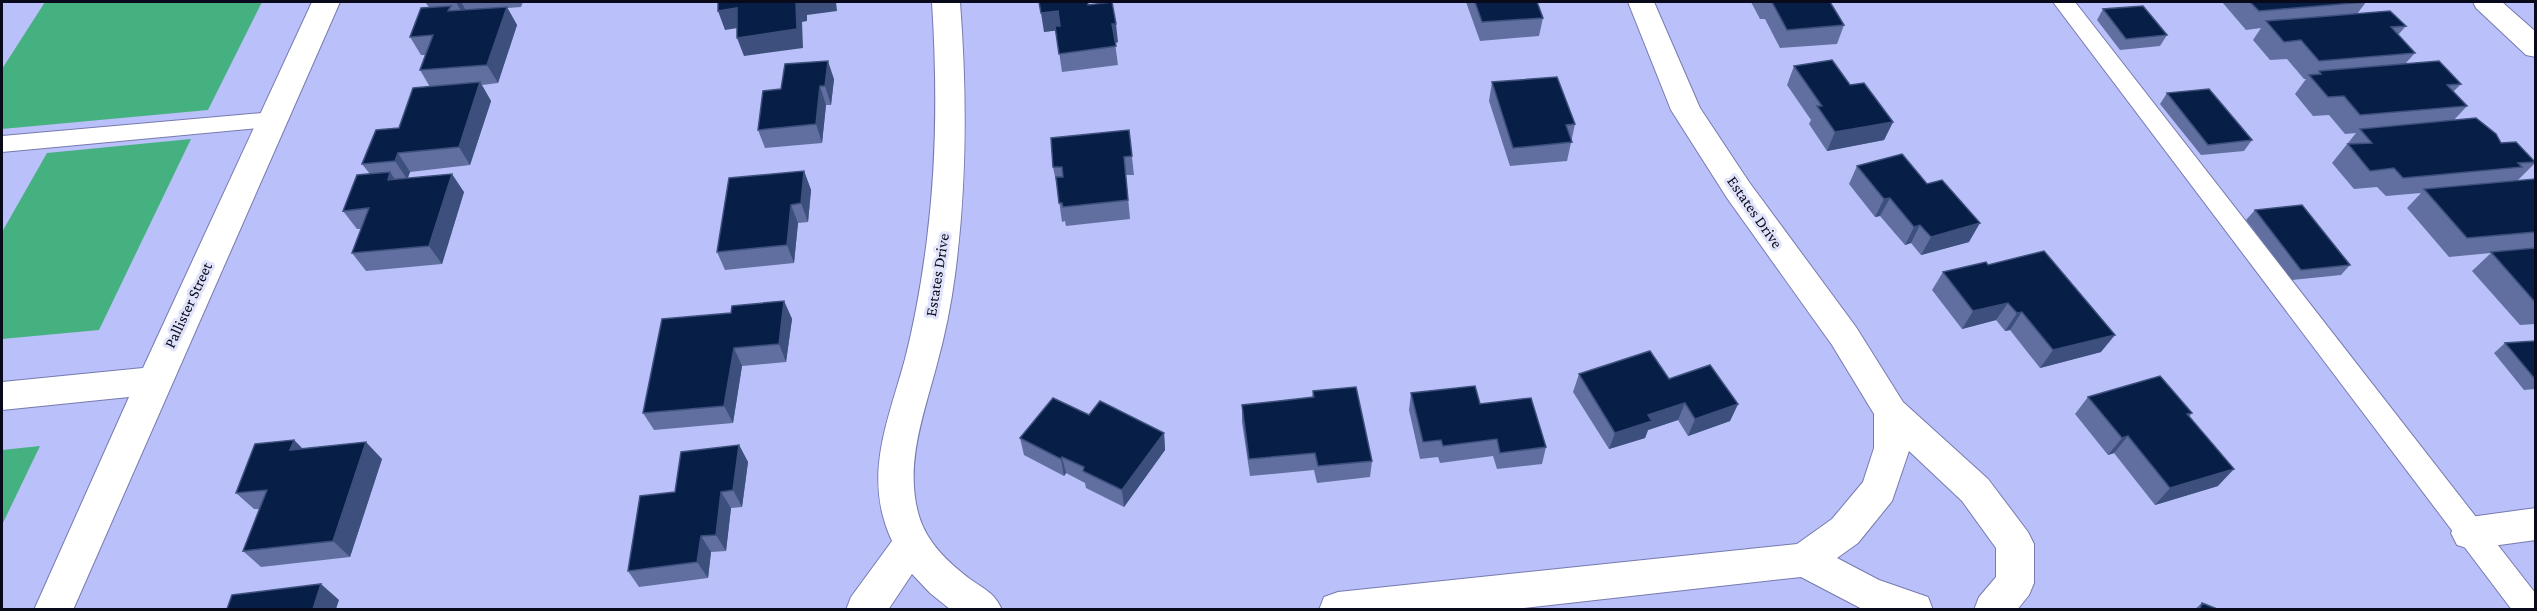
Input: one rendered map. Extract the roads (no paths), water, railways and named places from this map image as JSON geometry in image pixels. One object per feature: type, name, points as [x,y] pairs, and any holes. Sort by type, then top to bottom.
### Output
[{"type":"street","name":"Pallister Street","points":[[53,609],[326,2]]},
{"type":"street","name":"Estates Drive","points":[[946,2],[951,61],[952,132],[948,200],[938,276],[922,358],[898,449],[896,471],[901,515],[912,543],[936,577],[983,609]]},
{"type":"street","name":"Estates Drive","points":[[1641,2],[1686,110],[1738,189],[1844,336],[1891,412],[1975,490],[2015,544],[2015,583],[1993,609]]},
{"type":"street","points":[[2486,2],[2535,48]]},
{"type":"street","points":[[2,396],[154,381]]},
{"type":"street","points":[[1338,609],[1804,560],[1845,531],[1879,490],[1892,448],[1891,412]]},
{"type":"street","points":[[2470,533],[2535,524]]},
{"type":"street","points":[[865,609],[912,543]]},
{"type":"street","points":[[1804,560],[1867,593],[1914,609]]},
{"type":"lane","points":[[2064,2],[2530,609]]},
{"type":"lane","points":[[2,144],[273,120]]}]
